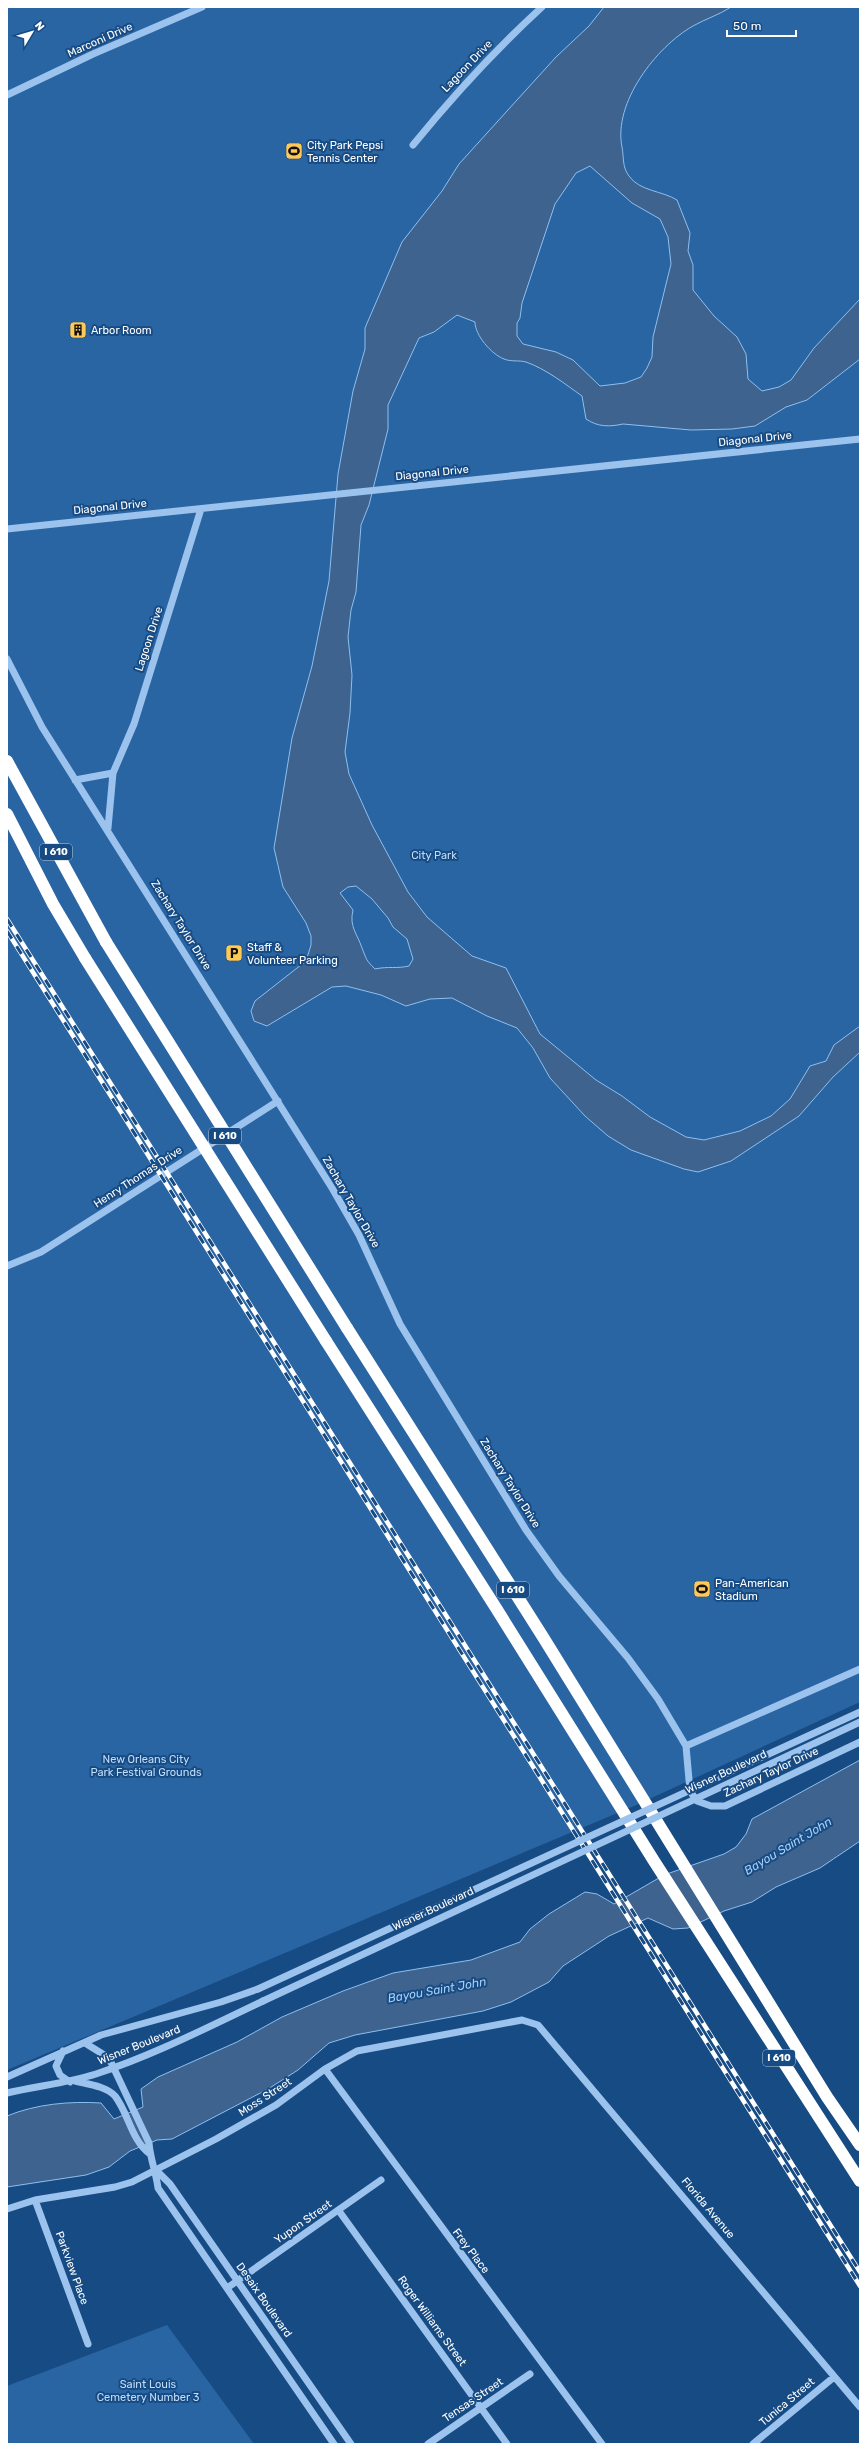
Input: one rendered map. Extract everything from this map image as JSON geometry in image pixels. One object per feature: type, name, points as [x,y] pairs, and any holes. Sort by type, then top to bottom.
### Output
[{"type":"highway","name":"I 610","points":[[7,761],[106,942],[346,1328],[543,1637],[827,2097],[860,2145]]},
{"type":"highway","name":"I 610","points":[[7,814],[53,904],[85,958],[326,1341],[501,1615],[700,1934],[860,2181]]},
{"type":"street","name":"Marconi Drive","points":[[7,95],[93,54],[202,7]]},
{"type":"street","name":"Lagoon Drive","points":[[413,145],[447,103],[513,34],[542,7]]},
{"type":"street","name":"Diagonal Drive","points":[[7,529],[201,509],[326,494],[860,439]]},
{"type":"street","name":"Lagoon Drive","points":[[108,828],[113,773],[134,724],[201,509]]},
{"type":"street","name":"Zachary Taylor Drive","points":[[7,659],[42,726],[75,780],[108,828],[359,1235],[400,1324],[526,1530],[559,1576],[628,1658],[658,1699],[686,1746],[690,1791],[697,1801],[718,1807],[725,1806],[860,1742]]},
{"type":"street","points":[[75,780],[113,773]]},
{"type":"street","name":"Henry Thomas Drive","points":[[7,1266],[41,1252],[278,1102]]},
{"type":"street","points":[[686,1746],[860,1669]]},
{"type":"street","name":"Wisner Boulevard","points":[[7,2077],[102,2035],[221,2002],[258,1989],[860,1712]]},
{"type":"street","name":"Wisner Boulevard","points":[[7,2093],[72,2081],[114,2068],[162,2049],[860,1722]]},
{"type":"street","name":"Moss Street","points":[[7,2209],[35,2200],[116,2187],[156,2170],[276,2105],[325,2069],[357,2051],[370,2047],[522,2020],[538,2024]]},
{"type":"street","name":"Florida Avenue","points":[[538,2024],[860,2407]]},
{"type":"street","name":"Desaix Boulevard","points":[[85,2043],[109,2058],[149,2143],[150,2154],[156,2170],[158,2188],[334,2444]]},
{"type":"street","points":[[64,2051],[56,2066],[60,2075],[72,2081],[99,2087],[114,2096],[125,2114],[140,2147],[150,2154]]},
{"type":"street","name":"Frey Place","points":[[325,2069],[602,2444]]},
{"type":"street","name":"Desaix Boulevard","points":[[156,2170],[170,2184],[351,2444]]},
{"type":"street","name":"Yupon Street","points":[[226,2288],[339,2211],[381,2180]]},
{"type":"street","name":"Parkview Place","points":[[35,2200],[88,2344]]},
{"type":"street","name":"Roger Williams Street","points":[[339,2211],[507,2444]]},
{"type":"street","name":"Tensas Street","points":[[428,2444],[530,2374]]},
{"type":"street","name":"Tunica Street","points":[[753,2444],[834,2377]]},
{"type":"green space","name":"City Park","points":[[7,7],[860,7],[860,1702],[634,1806],[7,2070]]},
{"type":"green space","name":"Saint Louis Cemetery Number 3","points":[[167,2325],[254,2444],[7,2444],[7,2386]]},
{"type":"water","points":[[604,7],[731,7],[702,21],[679,35],[652,62],[640,78],[624,112],[621,130],[625,169],[633,181],[639,185],[677,200],[690,233],[688,251],[693,265],[693,290],[714,316],[737,337],[746,354],[748,379],[762,391],[779,387],[791,380],[814,348],[860,299],[860,359],[807,400],[786,407],[755,426],[732,429],[691,430],[623,424],[604,426],[595,424],[586,419],[582,396],[555,377],[526,362],[512,361],[499,357],[489,349],[478,333],[475,322],[457,315],[434,332],[419,338],[388,405],[388,429],[369,505],[361,525],[356,592],[351,610],[348,637],[352,675],[350,713],[345,752],[349,774],[372,825],[408,892],[427,917],[472,956],[506,968],[540,1034],[596,1080],[622,1096],[650,1117],[686,1137],[704,1140],[740,1131],[771,1116],[790,1099],[810,1066],[826,1061],[834,1045],[860,1026],[860,1052],[833,1077],[799,1116],[731,1161],[698,1172],[684,1169],[631,1150],[608,1136],[585,1116],[550,1078],[533,1048],[517,1028],[487,1016],[452,998],[430,999],[406,1006],[381,995],[346,986],[332,987],[267,1026],[254,1021],[251,1011],[255,1001],[306,961],[311,945],[311,936],[306,923],[283,887],[274,848],[292,738],[312,666],[329,581],[338,474],[353,391],[365,349],[365,328],[402,242],[442,191],[459,164],[556,57],[589,26]],"holes":[[[590,166],[632,203],[660,219],[668,237],[671,264],[653,337],[652,357],[647,368],[641,377],[625,383],[600,386],[573,360],[556,352],[523,344],[517,336],[517,323],[520,318],[522,303],[555,204],[576,173]],[[356,886],[372,899],[388,918],[393,927],[407,939],[413,959],[409,966],[375,969],[368,961],[354,930],[352,921],[353,910],[340,893],[348,887]]]},
{"type":"water","name":"Bayou Saint John","points":[[860,1760],[860,1841],[820,1868],[776,1887],[752,1902],[724,1911],[688,1928],[673,1929],[648,1918],[609,1936],[563,1966],[549,1982],[511,2002],[483,2011],[355,2035],[329,2043],[298,2070],[268,2089],[172,2139],[157,2140],[130,2151],[109,2167],[86,2175],[7,2187],[7,2116],[41,2106],[89,2102],[101,2103],[114,2119],[143,2107],[141,2089],[158,2077],[237,2042],[282,2017],[343,1991],[393,1973],[471,1960],[520,1942],[530,1929],[549,1914],[585,1892],[597,1894],[614,1904],[664,1875],[724,1854],[736,1847],[746,1834],[752,1819]]},
{"type":"railway","points":[[7,919],[860,2272]]},
{"type":"railway","points":[[7,931],[860,2286]]},
{"type":"place","name":"City Park Pepsi Tennis Center","points":[[294,151]]},
{"type":"place","name":"Arbor Room","points":[[78,330]]},
{"type":"place","name":"Staff & Volunteer Parking","points":[[234,953]]},
{"type":"place","name":"Pan-American Stadium","points":[[702,1589]]},
{"type":"park label","name":"New Orleans City Park Festival Grounds","points":[[146,1765]]}]
